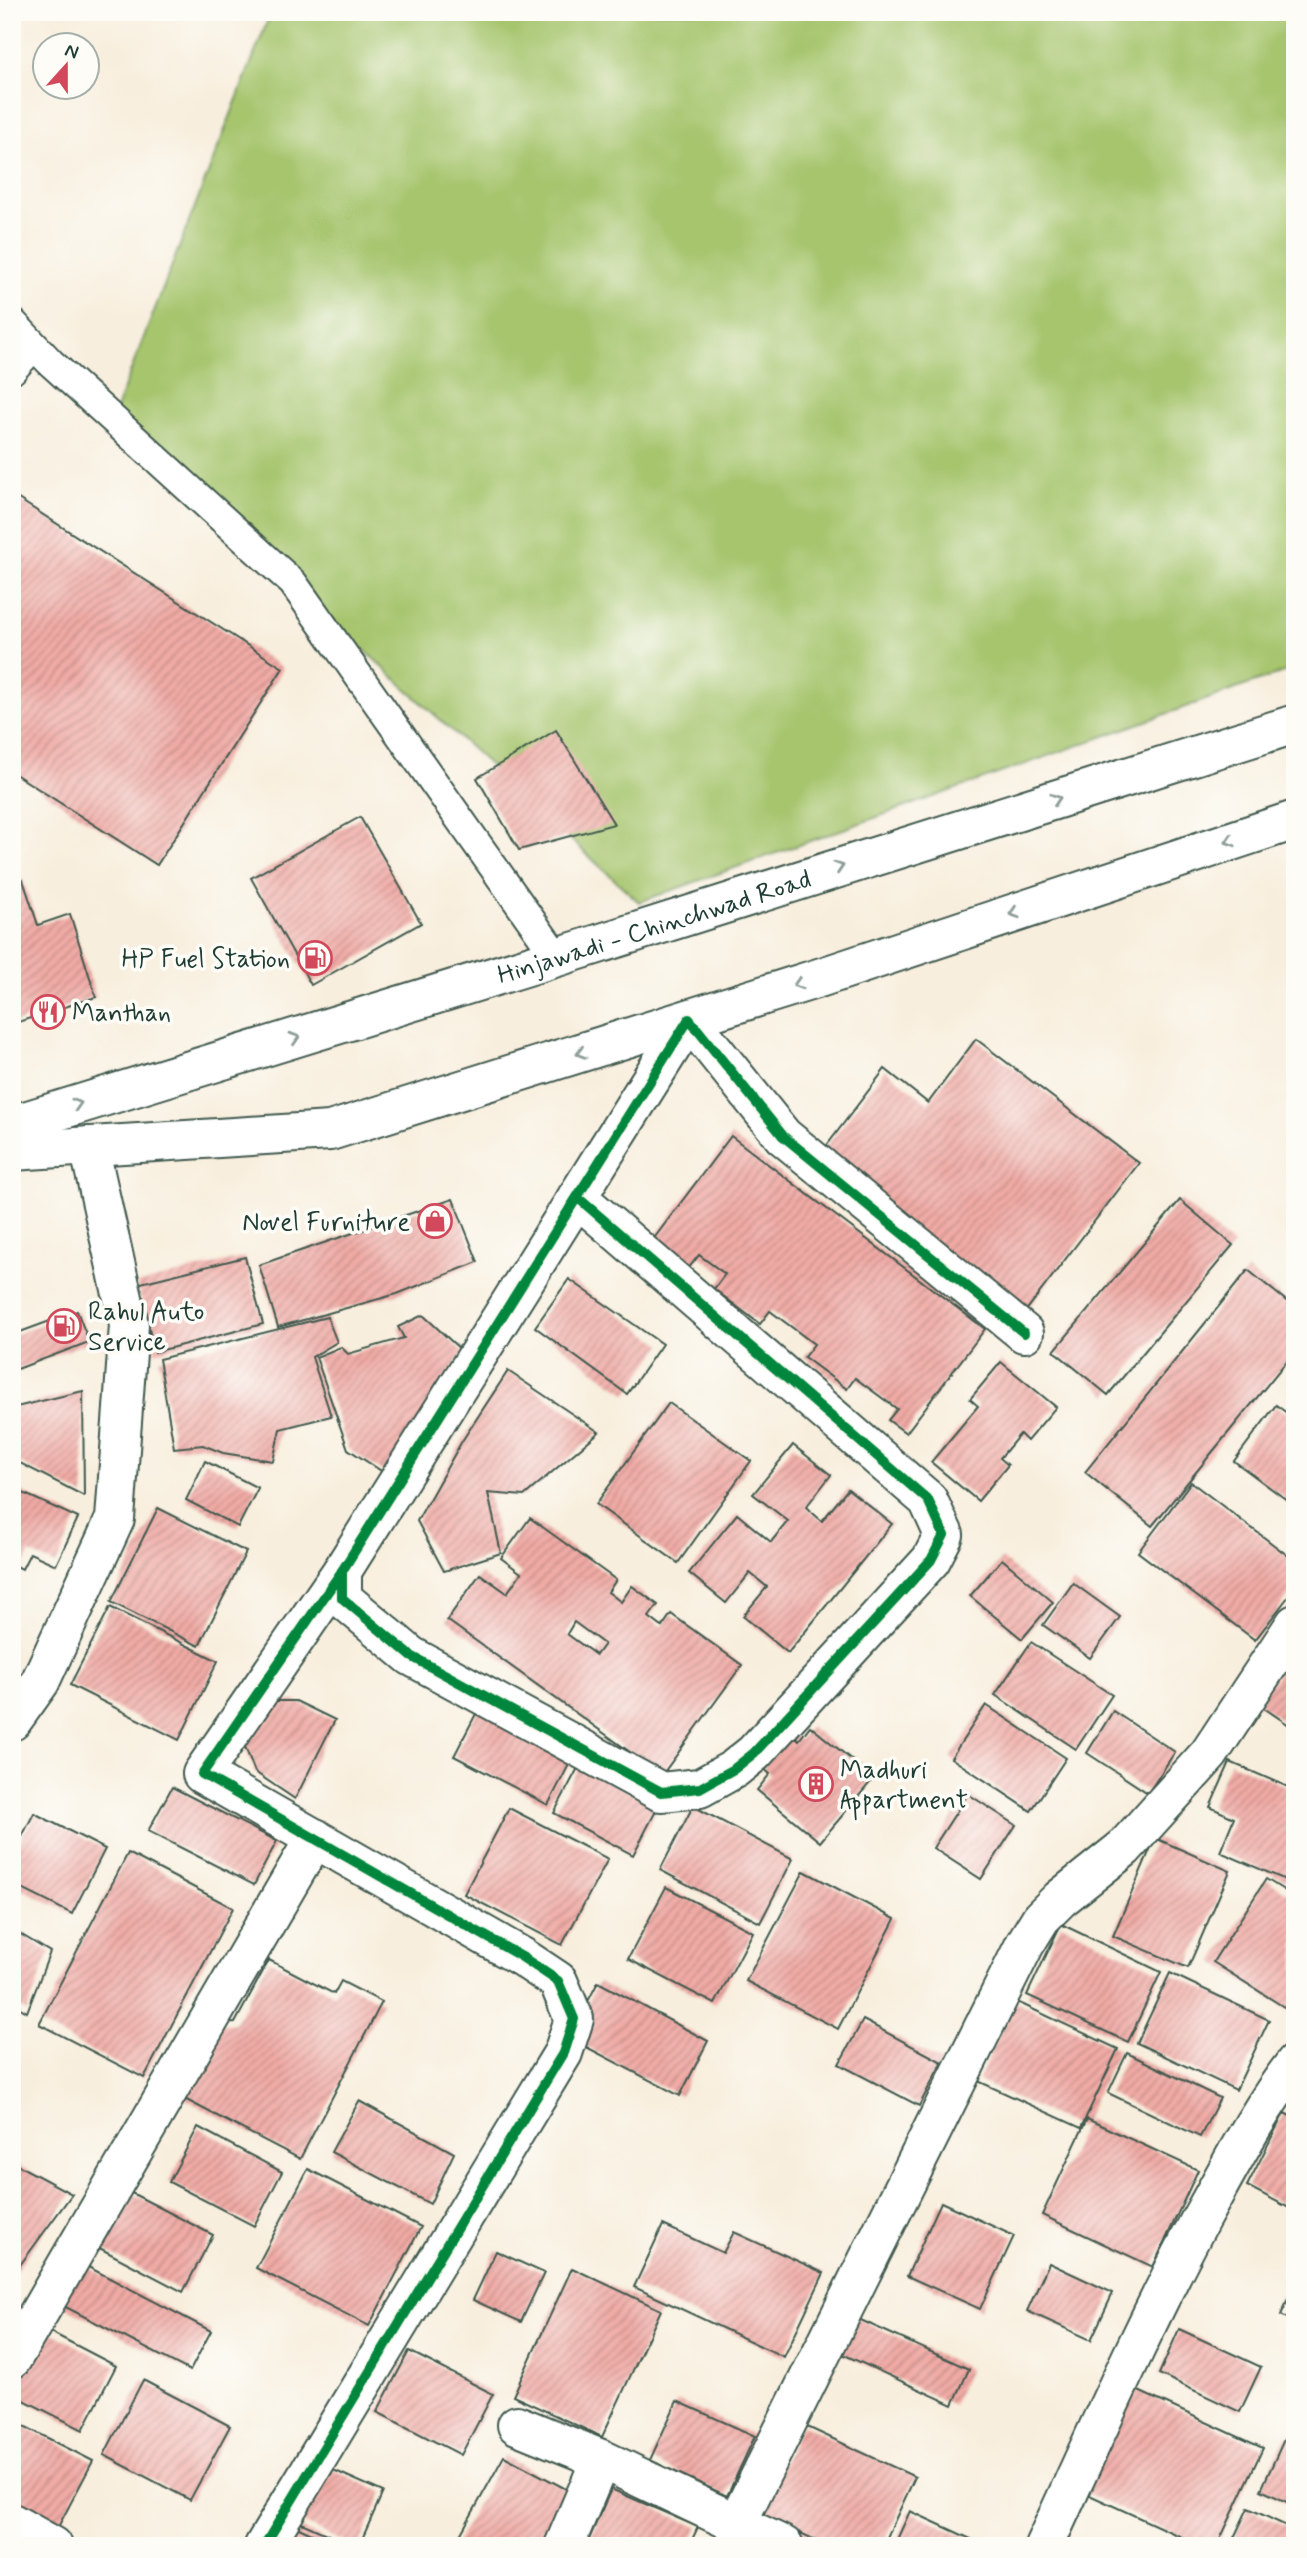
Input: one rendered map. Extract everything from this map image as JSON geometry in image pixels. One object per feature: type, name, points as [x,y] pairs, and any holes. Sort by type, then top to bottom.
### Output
[{"type":"street","name":"Hinjawadi - Chinchwad Road","points":[[12,1125],[1295,724]]},
{"type":"street","points":[[12,1151],[330,1131],[822,977],[1295,820]]},
{"type":"street","points":[[264,2546],[563,2053],[574,2019],[558,1981],[522,1956],[202,1774],[342,1571],[689,1019]]},
{"type":"street","points":[[689,1019],[783,1136],[1024,1333]]},
{"type":"street","points":[[12,1721],[40,1682],[115,1519],[128,1325],[89,1146]]},
{"type":"street","points":[[342,1571],[342,1598],[411,1656],[661,1793],[700,1787],[734,1769],[754,1753],[931,1560],[944,1535],[928,1500],[577,1198]]},
{"type":"street","points":[[737,2524],[1025,1944],[1041,1917],[1124,1848],[1209,1754],[1295,1624]]},
{"type":"street","points":[[12,2359],[314,1838]]},
{"type":"street","points":[[1044,2546],[1158,2299],[1223,2178],[1281,2081],[1295,2063]]},
{"type":"street","points":[[517,2425],[601,2459],[784,2546]]},
{"type":"street","points":[[564,2546],[601,2459]]},
{"type":"street","points":[[12,2523],[53,2546]]},
{"type":"lane","points":[[12,321],[34,346],[293,583],[556,957]]},
{"type":"lane","points":[[12,370],[34,346]]},
{"type":"green space","points":[[271,12],[1295,12],[1295,668],[639,902],[112,419]]},
{"type":"building","points":[[12,495],[283,668],[157,865],[12,772]]},
{"type":"building","points":[[556,730],[614,824],[519,850],[477,778]]},
{"type":"building","points":[[360,817],[421,923],[311,985],[251,878]]},
{"type":"building","points":[[23,880],[38,925],[70,914],[96,997],[12,1024],[12,883]]},
{"type":"building","points":[[976,1039],[1139,1163],[1025,1312],[818,1157],[885,1069],[928,1103]]},
{"type":"building","points":[[731,1136],[985,1329],[906,1433],[888,1420],[897,1409],[855,1378],[847,1389],[804,1357],[814,1344],[770,1311],[760,1324],[714,1289],[725,1274],[699,1255],[688,1269],[652,1241]]},
{"type":"building","points":[[453,1199],[478,1262],[397,1294],[278,1327],[259,1265]]},
{"type":"building","points":[[1180,1200],[1233,1245],[1108,1395],[1054,1351]]},
{"type":"building","points":[[245,1257],[263,1324],[155,1352],[137,1284]]},
{"type":"building","points":[[1248,1270],[1295,1308],[1295,1351],[1152,1526],[1085,1472]]},
{"type":"building","points":[[569,1279],[662,1344],[627,1394],[535,1327]]},
{"type":"building","points":[[77,1311],[89,1342],[12,1371],[12,1335]]},
{"type":"building","points":[[423,1315],[463,1352],[386,1474],[348,1449],[316,1357],[341,1347],[348,1354],[404,1338],[398,1327]]},
{"type":"building","points":[[327,1317],[337,1342],[312,1357],[331,1416],[280,1429],[273,1461],[223,1453],[203,1445],[174,1448],[159,1359]]},
{"type":"building","points":[[1001,1362],[1056,1407],[1027,1441],[1020,1434],[1000,1458],[1008,1465],[978,1501],[931,1462],[978,1406],[970,1399]]},
{"type":"building","points":[[508,1371],[599,1432],[524,1496],[488,1493],[501,1553],[444,1571],[417,1521],[462,1441]]},
{"type":"building","points":[[83,1391],[84,1496],[12,1459],[12,1408]]},
{"type":"building","points":[[669,1403],[751,1461],[678,1563],[596,1504]]},
{"type":"building","points":[[1276,1405],[1295,1419],[1295,1506],[1234,1461]]},
{"type":"building","points":[[793,1445],[831,1475],[806,1507],[822,1521],[848,1489],[892,1524],[788,1653],[743,1616],[767,1587],[750,1573],[726,1603],[689,1573],[737,1514],[771,1542],[788,1521],[753,1494]]},
{"type":"building","points":[[205,1461],[258,1488],[238,1527],[186,1500]]},
{"type":"building","points":[[1191,1482],[1295,1561],[1295,1588],[1255,1640],[1138,1552]]},
{"type":"building","points":[[12,1488],[78,1518],[56,1565],[30,1553],[22,1569],[12,1564]]},
{"type":"building","points":[[158,1508],[246,1552],[199,1646],[111,1602]]},
{"type":"building","points":[[530,1518],[616,1580],[608,1592],[621,1602],[632,1586],[658,1605],[649,1617],[662,1627],[671,1614],[742,1665],[662,1775],[447,1620],[480,1574],[507,1593],[521,1573],[501,1558]],"holes":[[[574,1622],[604,1644],[596,1655],[567,1634]]]},
{"type":"building","points":[[1002,1559],[1053,1602],[1022,1639],[970,1596]]},
{"type":"building","points":[[1073,1583],[1120,1617],[1090,1658],[1043,1625]]},
{"type":"building","points":[[110,1607],[218,1661],[179,1740],[70,1685]]},
{"type":"building","points":[[1031,1642],[1112,1695],[1076,1749],[995,1695]]},
{"type":"building","points":[[1295,1647],[1295,1729],[1258,1704]]},
{"type":"building","points":[[269,1701],[296,1701],[335,1720],[295,1799],[255,1772],[244,1744]]},
{"type":"building","points":[[986,1705],[1066,1758],[1031,1811],[951,1758]]},
{"type":"building","points":[[479,1708],[573,1757],[548,1805],[454,1756]]},
{"type":"building","points":[[1113,1711],[1175,1752],[1148,1793],[1087,1753]]},
{"type":"building","name":"Madhuri Appartment","points":[[810,1726],[874,1778],[820,1842],[757,1790],[770,1774],[763,1768],[792,1734],[799,1740]]},
{"type":"building","points":[[1230,1762],[1295,1790],[1295,1884],[1220,1852],[1234,1818],[1210,1807]]},
{"type":"building","points":[[579,1766],[658,1807],[633,1855],[554,1813]]},
{"type":"building","points":[[172,1787],[277,1841],[254,1885],[148,1831]]},
{"type":"building","points":[[968,1794],[1016,1825],[981,1879],[933,1848]]},
{"type":"building","points":[[693,1806],[793,1859],[760,1923],[660,1870]]},
{"type":"building","points":[[509,1808],[608,1859],[562,1945],[464,1894]]},
{"type":"building","points":[[34,1813],[105,1849],[72,1914],[12,1884],[12,1856]]},
{"type":"building","points":[[1155,1838],[1230,1871],[1188,1968],[1113,1936]]},
{"type":"building","points":[[128,1853],[233,1908],[144,2078],[39,2024]]},
{"type":"building","points":[[804,1871],[895,1919],[838,2029],[746,1981]]},
{"type":"building","points":[[1266,1879],[1295,1897],[1295,2014],[1213,1962]]},
{"type":"building","points":[[666,1887],[753,1932],[715,2004],[628,1959]]},
{"type":"building","points":[[1061,1924],[1161,1972],[1128,2042],[1027,1995]]},
{"type":"building","points":[[12,1929],[50,1952],[27,2012],[12,2003]]},
{"type":"building","points":[[269,1960],[334,1994],[341,1981],[382,2002],[300,2159],[173,2093],[215,2025],[235,2023]]},
{"type":"building","points":[[1170,1973],[1269,2020],[1236,2090],[1137,2043]]},
{"type":"building","points":[[598,1982],[708,2041],[680,2096],[569,2038]]},
{"type":"building","points":[[1015,2001],[1118,2049],[1081,2128],[978,2081]]},
{"type":"building","points":[[863,2020],[942,2062],[919,2106],[839,2064]]},
{"type":"building","points":[[1127,2053],[1220,2098],[1200,2137],[1108,2093]]},
{"type":"building","points":[[359,2101],[454,2153],[430,2204],[331,2152]]},
{"type":"building","points":[[1284,2113],[1295,2118],[1295,2211],[1247,2186]]},
{"type":"building","points":[[1087,2119],[1198,2170],[1153,2267],[1042,2215]]},
{"type":"building","points":[[198,2127],[282,2172],[254,2226],[169,2182]]},
{"type":"building","points":[[12,2162],[72,2194],[12,2276]]},
{"type":"building","points":[[308,2169],[421,2227],[369,2326],[256,2268]]},
{"type":"building","points":[[118,2186],[213,2235],[183,2292],[88,2242]]},
{"type":"building","points":[[941,2202],[1014,2236],[980,2309],[907,2276]]},
{"type":"building","points":[[663,2225],[723,2253],[734,2232],[824,2273],[784,2357],[634,2287]]},
{"type":"building","points":[[496,2251],[544,2273],[521,2322],[473,2300]]},
{"type":"building","points":[[75,2260],[211,2331],[190,2371],[54,2301]]},
{"type":"building","points":[[1049,2263],[1113,2293],[1091,2340],[1027,2311]]},
{"type":"building","points":[[572,2268],[661,2310],[602,2437],[513,2396]]},
{"type":"building","points":[[1295,2284],[1295,2322],[1281,2315]]},
{"type":"building","points":[[854,2317],[969,2369],[953,2405],[838,2352]]},
{"type":"building","points":[[39,2326],[116,2366],[83,2430],[12,2394],[12,2377]]},
{"type":"building","points":[[1179,2329],[1261,2367],[1240,2412],[1159,2374]]},
{"type":"building","points":[[409,2351],[493,2394],[461,2455],[377,2412]]},
{"type":"building","points":[[143,2380],[230,2426],[190,2500],[104,2455]]},
{"type":"building","points":[[1134,2389],[1263,2448],[1217,2546],[1201,2546],[1085,2493]]},
{"type":"building","points":[[677,2401],[755,2436],[727,2496],[650,2460]]},
{"type":"building","points":[[12,2420],[93,2461],[57,2529],[12,2506]]},
{"type":"building","points":[[801,2424],[915,2477],[883,2546],[828,2546],[760,2514]]},
{"type":"building","points":[[1286,2435],[1295,2439],[1295,2506],[1261,2490]]},
{"type":"building","points":[[504,2456],[583,2498],[561,2546],[454,2546]]},
{"type":"building","points":[[322,2465],[383,2492],[359,2546],[353,2546],[297,2521]]},
{"type":"building","points":[[611,2489],[698,2527],[689,2546],[586,2546]]},
{"type":"building","points":[[1248,2508],[1295,2530],[1295,2546],[1230,2546]]},
{"type":"building","points":[[910,2511],[986,2546],[894,2546]]},
{"type":"building","points":[[288,2523],[338,2546],[278,2546]]},
{"type":"cycle path","points":[[577,1197],[928,1500],[944,1535],[931,1560],[754,1753],[734,1769],[700,1788],[661,1792],[411,1656],[342,1598],[342,1571],[689,1019],[783,1136],[1024,1333]]},
{"type":"cycle path","points":[[264,2546],[563,2053],[574,2019],[558,1981],[522,1957],[202,1774],[342,1571]]},
{"type":"place","name":"HP Fuel Station","points":[[315,958]]},
{"type":"place","name":"Manthan","points":[[48,1012]]},
{"type":"place","name":"Novel Furniture","points":[[435,1221]]},
{"type":"place","name":"Rahul Auto Service","points":[[64,1326]]},
{"type":"place","name":"Madhuri Appartment","points":[[816,1784]]}]
